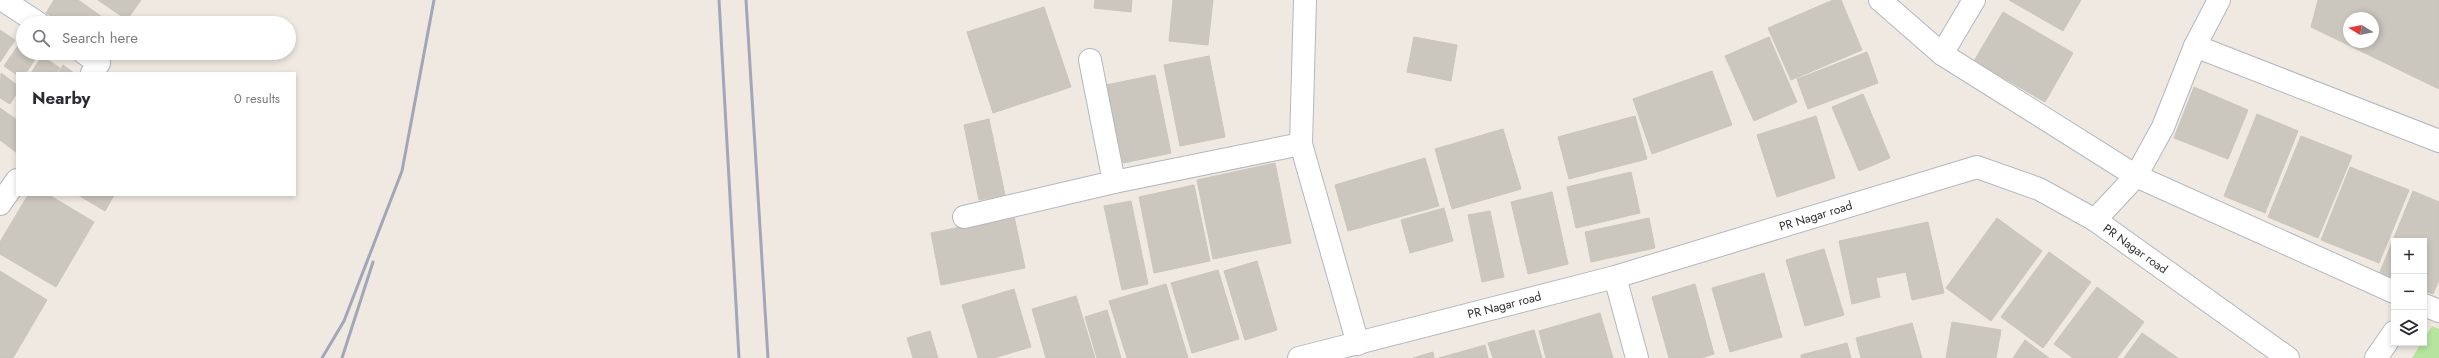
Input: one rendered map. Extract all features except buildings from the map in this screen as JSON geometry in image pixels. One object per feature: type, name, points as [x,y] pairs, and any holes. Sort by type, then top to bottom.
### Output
[{"type":"street","points":[[3,0],[27,16]]},
{"type":"street","points":[[1305,0],[1301,144],[1358,344]]},
{"type":"street","points":[[1880,0],[1942,54],[2136,176],[2391,291]]},
{"type":"street","points":[[1942,54],[1974,0]]},
{"type":"street","points":[[2094,220],[2136,176],[2163,126],[2195,46],[2219,0]]},
{"type":"street","points":[[2195,46],[2439,141]]},
{"type":"street","points":[[93,72],[99,63],[94,60]]},
{"type":"street","points":[[1090,60],[1114,182]]},
{"type":"street","points":[[964,217],[1114,182],[1301,144]]},
{"type":"street","name":"PR Nagar road","points":[[1300,358],[1615,277],[1977,167],[2039,189],[2094,220],[2288,358]]},
{"type":"street","points":[[0,204],[16,181]]},
{"type":"street","points":[[1615,277],[1637,358]]},
{"type":"street","points":[[2427,306],[2439,311]]},
{"type":"street","points":[[2376,358],[2391,336]]},
{"type":"green space","points":[[2432,326],[2439,329],[2439,358],[2412,358],[2419,346],[2427,346],[2427,334]]},
{"type":"railway","points":[[322,358],[344,321],[402,171],[434,0]]},
{"type":"railway","points":[[719,0],[739,358]]},
{"type":"railway","points":[[746,0],[768,358]]},
{"type":"railway","points":[[342,358],[373,262]]}]
